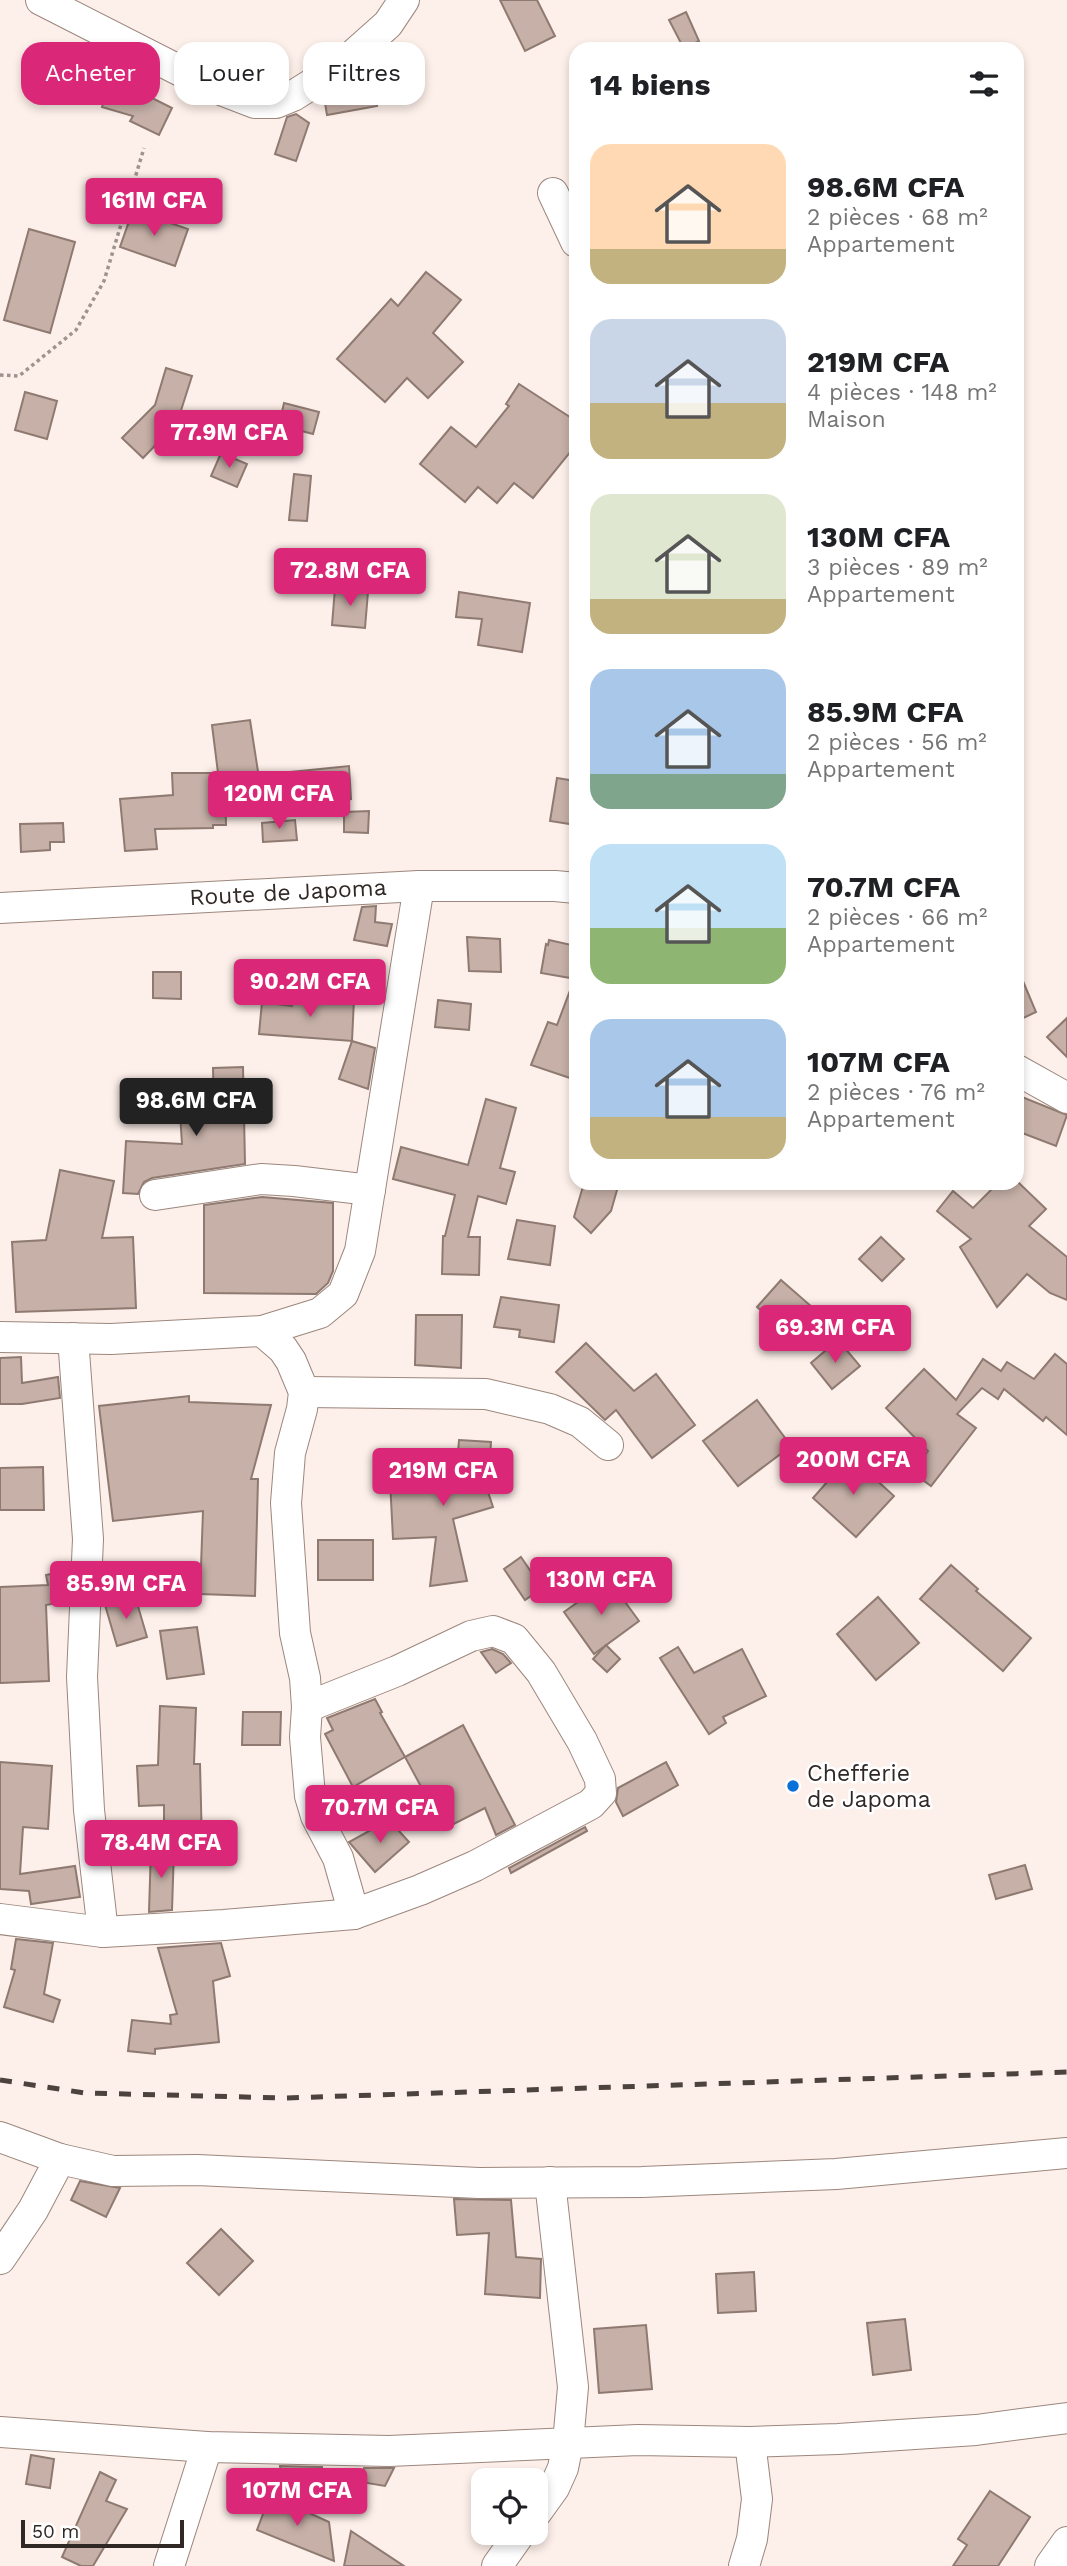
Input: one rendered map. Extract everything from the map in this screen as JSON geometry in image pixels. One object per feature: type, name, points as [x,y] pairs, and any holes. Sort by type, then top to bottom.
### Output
[{"type":"street","points":[[40,0],[208,85],[255,103],[276,103],[293,96],[342,65],[388,24],[404,0]]},
{"type":"street","points":[[553,192],[569,227]]},
{"type":"street","points":[[0,1337],[111,1339],[262,1331],[320,1313],[343,1294],[360,1251],[419,887]]},
{"type":"street","name":"Route de Japoma","points":[[0,908],[419,887],[569,887]]},
{"type":"street","points":[[1024,1074],[1067,1098]]},
{"type":"street","points":[[155,1195],[261,1180],[370,1190]]},
{"type":"street","points":[[262,1331],[283,1349],[292,1361],[304,1392],[290,1454],[286,1503],[295,1633],[305,1678],[305,1737],[310,1796],[316,1815],[338,1858],[354,1914]]},
{"type":"street","points":[[73,1338],[88,1539],[82,1677],[86,1757],[89,1810],[103,1932]]},
{"type":"street","points":[[304,1392],[486,1394],[550,1409],[580,1422],[608,1444]]},
{"type":"street","points":[[0,1919],[103,1932],[354,1914],[475,1866],[592,1804],[601,1793],[600,1779],[582,1741],[541,1672],[514,1639],[493,1631],[471,1636],[397,1671],[307,1707]]},
{"type":"street","points":[[0,2137],[60,2159],[113,2171],[197,2169],[480,2183],[642,2182],[836,2174],[1067,2153]]},
{"type":"street","points":[[0,2259],[33,2210],[60,2159]]},
{"type":"street","points":[[548,2494],[558,2478],[568,2443],[573,2387],[550,2182]]},
{"type":"street","points":[[0,2432],[207,2447],[388,2451],[638,2440],[750,2442],[976,2430],[1067,2418]]},
{"type":"street","points":[[744,2566],[752,2539],[757,2499],[750,2442]]},
{"type":"street","points":[[169,2566],[207,2447]]},
{"type":"street","points":[[1050,2566],[1067,2542]]},
{"type":"street","points":[[496,2566],[511,2545]]},
{"type":"path","points":[[0,375],[19,376],[76,330],[104,281],[144,148]]},
{"type":"building","points":[[500,0],[537,0],[555,36],[525,51]]},
{"type":"building","points":[[686,12],[699,41],[680,42],[669,20]]},
{"type":"building","points":[[160,102],[172,108],[159,135],[130,121],[133,116],[102,107],[160,105]]},
{"type":"building","points":[[325,105],[377,105],[377,106],[327,115]]},
{"type":"building","points":[[296,114],[309,123],[296,161],[275,154],[287,117]]},
{"type":"building","points":[[133,210],[188,229],[175,266],[120,247]]},
{"type":"building","points":[[29,229],[75,242],[50,333],[4,320]]},
{"type":"building","points":[[426,272],[461,300],[433,333],[463,362],[428,398],[407,378],[385,402],[337,359],[391,299],[398,306]]},
{"type":"building","points":[[166,368],[192,376],[177,423],[143,458],[122,438],[155,405]]},
{"type":"building","points":[[519,384],[569,416],[569,454],[533,498],[514,483],[497,503],[478,487],[465,502],[420,464],[451,427],[476,447],[509,406],[506,404]]},
{"type":"building","points":[[25,392],[57,401],[47,439],[15,430]]},
{"type":"building","points":[[284,403],[319,412],[313,434],[279,425]]},
{"type":"building","points":[[221,453],[247,464],[237,487],[211,476]]},
{"type":"building","points":[[294,474],[311,476],[307,521],[289,520]]},
{"type":"building","points":[[335,588],[368,592],[365,628],[332,625]]},
{"type":"building","points":[[459,592],[530,603],[522,652],[478,645],[482,619],[456,617]]},
{"type":"building","points":[[250,720],[259,778],[225,783],[226,825],[213,825],[213,828],[155,829],[157,849],[125,851],[120,799],[173,795],[172,773],[218,773],[212,725]]},
{"type":"building","points":[[349,766],[351,799],[284,806],[281,773]]},
{"type":"building","points":[[557,778],[569,780],[569,824],[550,821]]},
{"type":"building","points":[[369,811],[368,833],[344,832],[344,812]]},
{"type":"building","points":[[295,820],[297,840],[263,842],[262,823]]},
{"type":"building","points":[[63,823],[64,842],[50,842],[50,850],[21,852],[20,824]]},
{"type":"building","points":[[376,906],[375,922],[392,924],[387,946],[354,940],[362,907]]},
{"type":"building","points":[[467,937],[500,939],[501,972],[469,971]]},
{"type":"building","points":[[549,940],[569,944],[569,978],[541,973],[546,944],[548,945]]},
{"type":"building","points":[[153,972],[181,972],[181,999],[153,998]]},
{"type":"building","points":[[1024,984],[1036,1012],[1024,1018]]},
{"type":"building","points":[[569,993],[569,1078],[531,1065],[548,1022],[557,1025]]},
{"type":"building","points":[[293,996],[354,999],[352,1041],[259,1034],[262,1002],[292,1006]]},
{"type":"building","points":[[438,1000],[471,1004],[469,1030],[435,1027]]},
{"type":"building","points":[[1067,1018],[1067,1057],[1047,1037]]},
{"type":"building","points":[[352,1041],[375,1048],[368,1089],[339,1079]]},
{"type":"building","points":[[243,1067],[245,1164],[152,1178],[144,1182],[138,1194],[123,1193],[126,1141],[182,1144],[180,1113],[214,1111],[213,1068]]},
{"type":"building","points":[[1024,1098],[1067,1115],[1056,1146],[1024,1134]]},
{"type":"building","points":[[486,1099],[516,1108],[500,1168],[515,1172],[506,1204],[478,1196],[468,1237],[480,1237],[479,1275],[442,1274],[443,1236],[455,1195],[393,1179],[401,1147],[468,1165]]},
{"type":"building","points":[[60,1170],[114,1181],[102,1238],[133,1237],[136,1308],[16,1312],[12,1242],[46,1240]]},
{"type":"building","points":[[1024,1188],[1046,1209],[1029,1226],[1067,1257],[1067,1300],[1050,1293],[1027,1274],[997,1307],[960,1247],[971,1239],[937,1211],[953,1191],[973,1208],[991,1190],[1024,1190]]},
{"type":"building","points":[[582,1190],[617,1190],[611,1211],[591,1233],[574,1217]]},
{"type":"building","points":[[262,1197],[333,1203],[333,1271],[328,1283],[316,1294],[204,1293],[204,1205]]},
{"type":"building","points":[[517,1220],[555,1226],[550,1265],[508,1259]]},
{"type":"building","points":[[881,1237],[904,1259],[882,1281],[859,1259]]},
{"type":"building","points":[[781,1280],[812,1307],[788,1334],[757,1307]]},
{"type":"building","points":[[501,1297],[559,1305],[554,1342],[519,1337],[520,1330],[494,1327]]},
{"type":"building","points":[[416,1315],[462,1315],[461,1368],[415,1365]]},
{"type":"building","points":[[838,1340],[860,1366],[832,1389],[811,1363]]},
{"type":"building","points":[[586,1343],[634,1391],[656,1374],[695,1425],[652,1458],[616,1410],[605,1420],[556,1372]]},
{"type":"building","points":[[1055,1354],[1067,1364],[1067,1435],[1046,1417],[1043,1421],[1004,1389],[998,1399],[982,1388],[957,1414],[976,1428],[931,1486],[912,1472],[928,1451],[886,1408],[924,1369],[956,1400],[983,1359],[1001,1371],[1007,1362],[1034,1379]]},
{"type":"building","points":[[21,1357],[22,1383],[58,1377],[60,1398],[22,1404],[0,1404],[0,1358]]},
{"type":"building","points":[[189,1396],[189,1402],[271,1405],[251,1479],[258,1479],[255,1596],[200,1594],[203,1511],[113,1521],[99,1406]]},
{"type":"building","points":[[757,1400],[791,1446],[738,1486],[703,1441]]},
{"type":"building","points":[[459,1440],[491,1442],[488,1492],[493,1507],[453,1519],[467,1581],[430,1586],[436,1537],[393,1539],[390,1480],[456,1477]]},
{"type":"building","points":[[850,1456],[894,1496],[856,1537],[813,1498]]},
{"type":"building","points":[[43,1467],[44,1510],[0,1510],[0,1468]]},
{"type":"building","points":[[318,1540],[373,1540],[373,1580],[318,1580]]},
{"type":"building","points":[[521,1557],[542,1588],[525,1600],[504,1569]]},
{"type":"building","points":[[951,1565],[978,1589],[976,1591],[1031,1638],[1003,1671],[920,1599]]},
{"type":"building","points":[[65,1571],[68,1601],[46,1605],[49,1681],[0,1683],[0,1587],[48,1585],[46,1575]]},
{"type":"building","points":[[609,1580],[639,1621],[594,1654],[564,1612]]},
{"type":"building","points":[[135,1596],[147,1637],[117,1646],[105,1605]]},
{"type":"building","points":[[878,1597],[919,1643],[876,1680],[837,1634]]},
{"type":"building","points":[[197,1627],[204,1674],[167,1679],[160,1631]]},
{"type":"building","points":[[606,1645],[620,1659],[607,1672],[593,1659]]},
{"type":"building","points":[[678,1647],[694,1673],[742,1649],[766,1696],[723,1717],[726,1723],[709,1734],[660,1658]]},
{"type":"building","points":[[492,1649],[503,1654],[511,1663],[496,1673],[481,1652]]},
{"type":"building","points":[[375,1699],[405,1757],[353,1787],[325,1734],[333,1730],[327,1718]]},
{"type":"building","points":[[160,1706],[196,1708],[194,1764],[200,1764],[202,1845],[194,1849],[164,1849],[164,1805],[139,1806],[137,1766],[158,1765]]},
{"type":"building","points":[[243,1712],[281,1712],[280,1745],[242,1745]]},
{"type":"building","points":[[463,1725],[515,1825],[496,1835],[485,1808],[444,1829],[405,1757]]},
{"type":"building","points":[[0,1762],[52,1766],[48,1829],[23,1827],[20,1874],[75,1866],[80,1897],[31,1904],[29,1891],[0,1889]]},
{"type":"building","points":[[666,1762],[678,1785],[623,1816],[616,1802],[618,1788]]},
{"type":"building","points":[[389,1820],[409,1842],[375,1872],[349,1842]]},
{"type":"building","points":[[585,1827],[587,1831],[511,1873],[509,1868]]},
{"type":"building","points":[[151,1848],[174,1849],[172,1910],[149,1912]]},
{"type":"building","points":[[1025,1865],[1032,1889],[996,1899],[989,1875]]},
{"type":"building","points":[[16,1939],[53,1943],[44,1994],[60,2000],[53,2022],[4,2007],[15,1970],[11,1969]]},
{"type":"building","points":[[221,1943],[230,1976],[213,1981],[219,2042],[155,2049],[155,2054],[128,2051],[132,2020],[171,2024],[170,2015],[177,2014],[158,1948]]},
{"type":"building","points":[[80,2181],[120,2188],[106,2217],[71,2200]]},
{"type":"building","points":[[454,2199],[511,2200],[516,2257],[541,2259],[540,2298],[485,2294],[489,2233],[457,2235]]},
{"type":"building","points":[[221,2229],[253,2261],[219,2295],[187,2263]]},
{"type":"building","points":[[754,2272],[756,2311],[718,2313],[716,2274]]},
{"type":"building","points":[[905,2319],[911,2370],[873,2375],[867,2323]]},
{"type":"building","points":[[646,2325],[652,2389],[599,2393],[594,2329]]},
{"type":"building","points":[[31,2455],[54,2459],[50,2488],[26,2484]]},
{"type":"building","points":[[280,2466],[322,2467],[326,2495],[285,2500]]},
{"type":"building","points":[[364,2468],[394,2468],[385,2486],[361,2482]]},
{"type":"building","points":[[100,2472],[116,2480],[106,2501],[127,2509],[93,2566],[81,2566],[62,2557]]},
{"type":"building","points":[[990,2491],[1030,2517],[998,2566],[953,2566],[967,2545],[958,2539]]},
{"type":"building","points":[[269,2498],[285,2502],[329,2522],[334,2561],[257,2530]]},
{"type":"building","points":[[351,2531],[404,2566],[344,2566]]},
{"type":"railway","points":[[0,2080],[85,2093],[286,2098],[1067,2072]]},
{"type":"place","name":"Chefferie de Japoma","points":[[793,1786]]}]
